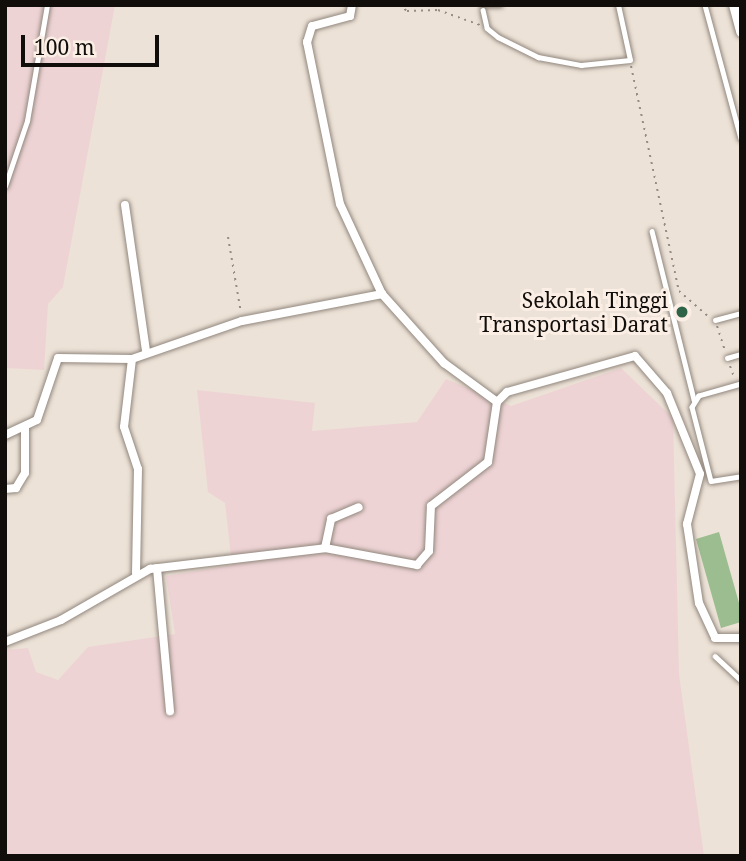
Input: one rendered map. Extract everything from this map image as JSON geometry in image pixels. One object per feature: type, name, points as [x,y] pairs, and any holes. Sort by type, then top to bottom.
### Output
[{"type":"main road","points":[[734,5],[741,32]]},
{"type":"street","points":[[352,5],[346,18],[312,26],[307,43],[340,204],[382,294],[444,363],[497,402]]},
{"type":"street","points":[[125,205],[146,350]]},
{"type":"street","points":[[5,435],[25,428],[37,420],[58,358],[132,359],[146,350],[242,321],[382,294]]},
{"type":"street","points":[[5,642],[61,620],[136,573],[157,568],[325,548],[410,566],[423,562],[431,506],[488,462],[497,402],[521,383],[641,357],[667,393],[700,474],[687,524],[699,603],[715,638],[741,638]]},
{"type":"street","points":[[132,359],[124,427],[138,469],[136,573]]},
{"type":"street","points":[[5,489],[16,488],[25,473],[25,428]]},
{"type":"street","points":[[325,548],[331,519],[359,507]]},
{"type":"street","points":[[157,568],[170,712]]},
{"type":"lane","points":[[5,186],[27,121],[47,5]]},
{"type":"lane","points":[[501,5],[483,8],[485,25],[538,57],[581,65],[630,60],[618,5]]},
{"type":"lane","points":[[705,5],[741,138]]},
{"type":"lane","points":[[652,231],[711,481],[741,476]]},
{"type":"lane","points":[[715,320],[741,313]]},
{"type":"lane","points":[[727,358],[741,354]]},
{"type":"lane","points":[[694,400],[738,384]]},
{"type":"lane","points":[[715,656],[741,680]]},
{"type":"path","points":[[399,5],[485,25]]},
{"type":"path","points":[[630,60],[681,297],[715,320],[738,384]]},
{"type":"path","points":[[228,237],[242,321]]},
{"type":"shaded area","points":[[5,5],[115,5],[63,287],[48,304],[44,370],[5,368]]},
{"type":"shaded area","points":[[621,368],[673,418],[679,674],[704,856],[5,856],[5,650],[28,648],[36,672],[58,680],[88,647],[175,634],[166,576],[232,565],[225,503],[208,492],[197,390],[315,403],[312,431],[417,422],[446,379],[511,406]]},
{"type":"green space","points":[[719,532],[741,610],[741,622],[721,628],[696,539]]},
{"type":"place","name":"Sekolah Tinggi Transportasi Darat","points":[[682,312]]}]
